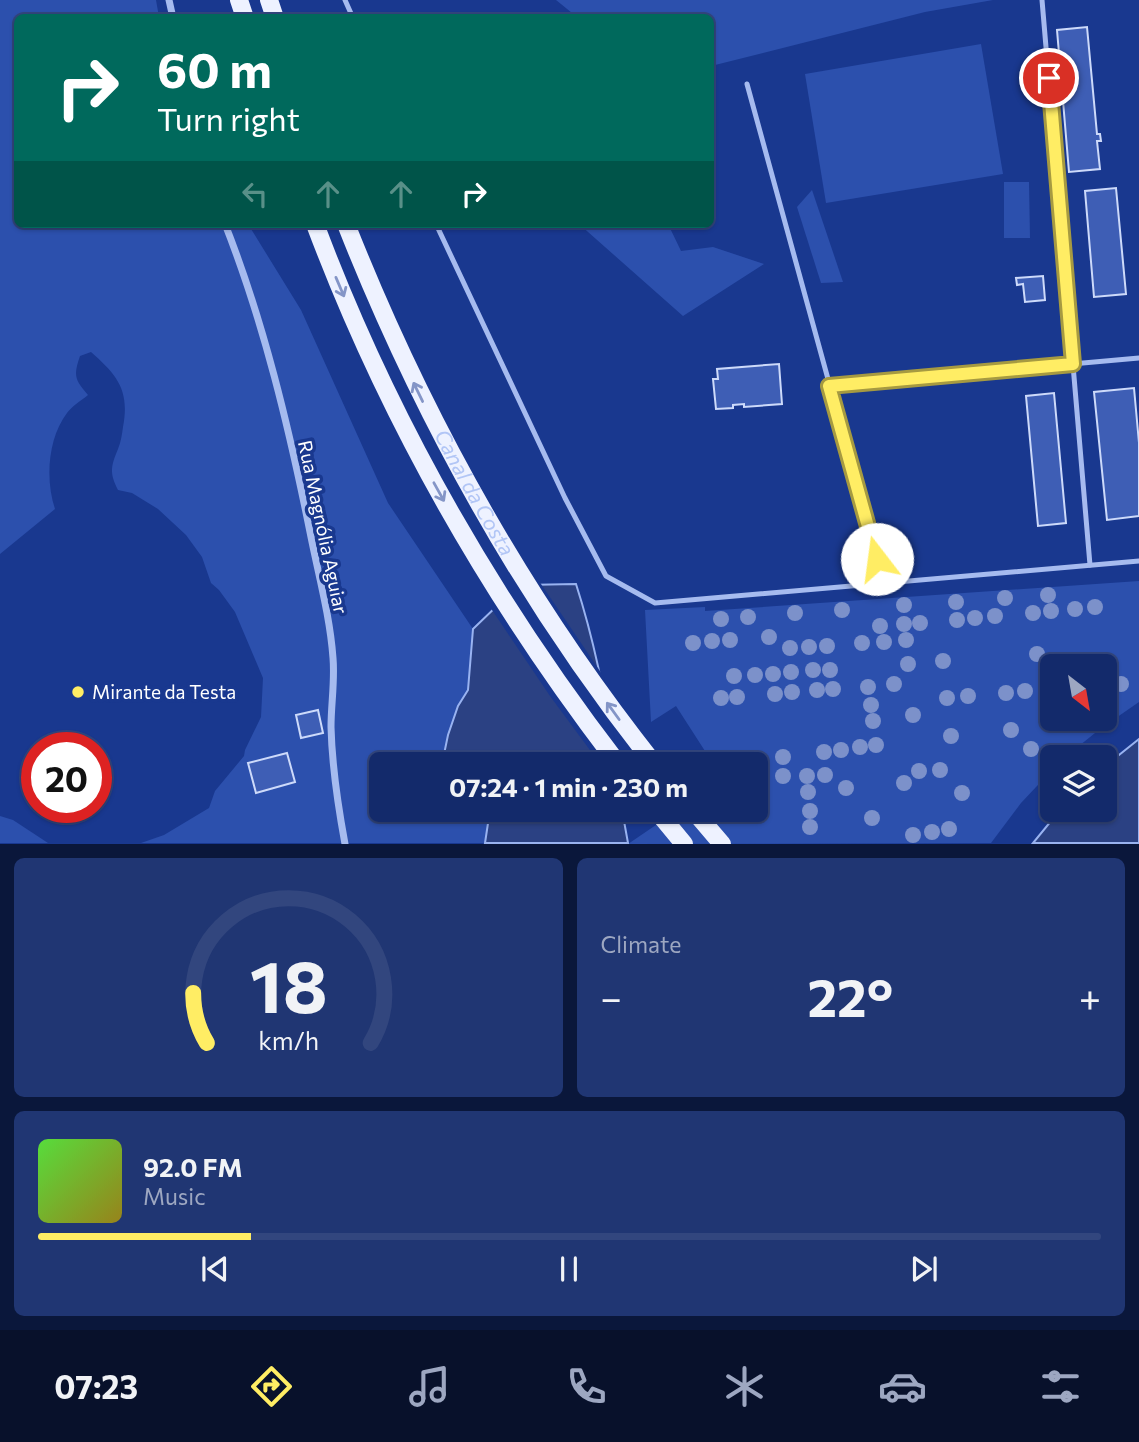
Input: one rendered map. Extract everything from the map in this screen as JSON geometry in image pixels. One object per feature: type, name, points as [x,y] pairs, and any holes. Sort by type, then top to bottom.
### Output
[{"type":"main road","points":[[317,228],[384,387],[438,491],[528,640],[610,752]]},
{"type":"main road","points":[[348,228],[410,375],[491,527],[552,624],[646,752]]},
{"type":"main road","points":[[666,822],[684,844]]},
{"type":"main road","points":[[703,822],[722,844]]},
{"type":"street","name":"Rua Magnólia Aguiar","points":[[227,228],[242,267],[270,364],[320,579],[333,658],[331,729],[345,844]]},
{"type":"lane","points":[[1042,0],[1090,565]]},
{"type":"lane","points":[[747,84],[884,583]]},
{"type":"lane","points":[[438,228],[565,498],[606,576],[654,603],[1139,561]]},
{"type":"lane","points":[[829,386],[1139,358]]},
{"type":"shaded area","points":[[0,0],[156,0],[158,14],[14,14],[14,228],[250,228],[301,310],[388,503],[473,629],[468,690],[458,706],[445,752],[369,752],[369,822],[488,822],[485,843],[141,843],[164,835],[209,808],[215,791],[244,756],[261,717],[263,678],[235,612],[211,583],[202,557],[186,535],[158,509],[132,493],[118,490],[112,470],[121,441],[125,403],[114,376],[91,352],[80,356],[76,368],[78,381],[88,395],[67,413],[52,446],[49,472],[55,509],[0,554]]},
{"type":"shaded area","points":[[556,0],[993,0],[925,12],[715,65],[714,14],[573,14]]},
{"type":"shaded area","points":[[981,44],[1003,174],[826,203],[805,74]]},
{"type":"shaded area","points":[[1004,182],[1029,182],[1030,238],[1004,238]]},
{"type":"shaded area","points":[[812,190],[843,282],[821,283],[797,207]]},
{"type":"shaded area","points":[[584,228],[670,228],[681,251],[713,247],[764,264],[683,316]]},
{"type":"shaded area","points":[[1139,581],[1139,702],[1117,717],[1117,654],[1040,654],[1040,732],[1096,732],[1080,745],[1040,745],[1040,783],[991,843],[628,844],[660,822],[768,822],[768,752],[706,752],[676,706],[651,722],[645,610],[705,607],[705,611]]},
{"type":"shaded area","points":[[576,584],[600,674],[614,752],[444,752],[458,706],[468,690],[473,629],[523,585]]},
{"type":"shaded area","points":[[1139,739],[1139,843],[1033,843],[1050,822],[1117,822],[1117,757]]},
{"type":"shaded area","points":[[0,816],[13,820],[48,843],[0,843]]},
{"type":"shaded area","points":[[488,822],[624,822],[628,843],[485,843]]},
{"type":"pier","points":[[539,581],[604,677],[617,752],[591,752],[490,607],[522,582]]},
{"type":"building","points":[[1087,27],[1097,134],[1100,134],[1101,141],[1097,141],[1100,169],[1069,172],[1057,30]]},
{"type":"building","points":[[1116,188],[1126,294],[1094,297],[1085,191]]},
{"type":"building","points":[[1043,276],[1045,300],[1025,302],[1023,284],[1017,285],[1016,278]]},
{"type":"building","points":[[779,364],[782,404],[744,407],[744,404],[716,409],[713,379],[718,379],[717,369]]},
{"type":"building","points":[[1134,388],[1139,443],[1139,516],[1107,520],[1094,392]]},
{"type":"building","points":[[1054,393],[1066,523],[1038,526],[1026,396]]},
{"type":"building","points":[[318,710],[323,733],[301,738],[296,715]]},
{"type":"building","points":[[287,753],[295,782],[256,793],[248,763]]},
{"type":"place","name":"Mirante da Testa","points":[[78,692]]},
{"type":"route","points":[[877,559],[829,386],[1073,364],[1049,78]]},
{"type":"water label","name":"Canal da Costa","points":[[474,492]]}]
